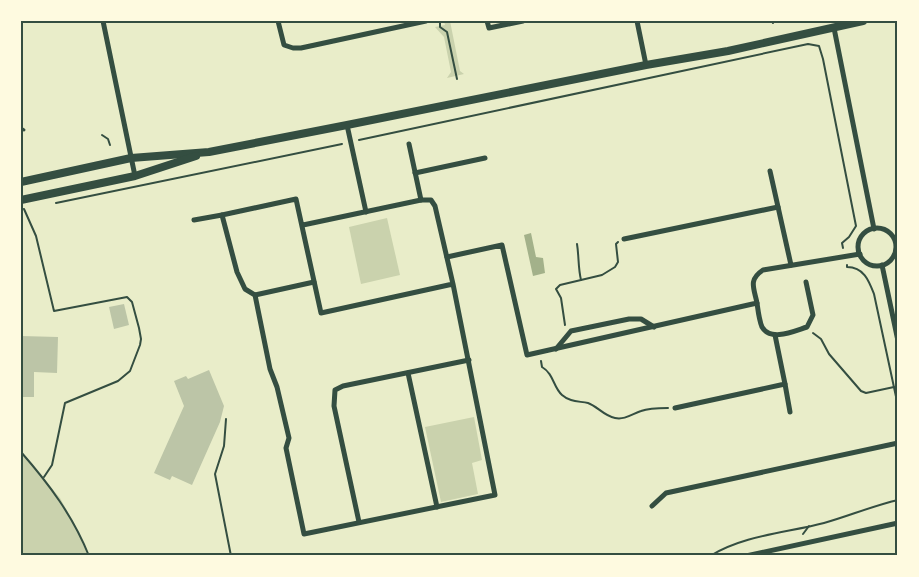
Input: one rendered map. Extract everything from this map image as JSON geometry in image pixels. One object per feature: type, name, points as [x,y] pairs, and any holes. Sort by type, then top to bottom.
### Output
[{"type":"street","points":[[103,21],[135,176]]},
{"type":"street","points":[[278,21],[284,45],[293,48],[301,48],[405,24],[426,21]]},
{"type":"street","points":[[487,21],[489,28],[523,21]]},
{"type":"street","points":[[637,21],[646,65]]},
{"type":"street","points":[[21,182],[131,158],[209,152],[646,65],[728,51],[863,21]]},
{"type":"street","points":[[834,28],[874,229]]},
{"type":"street","points":[[347,125],[366,212]]},
{"type":"street","points":[[409,144],[421,200]]},
{"type":"street","points":[[21,200],[135,176],[209,152]]},
{"type":"street","points":[[415,173],[485,158]]},
{"type":"street","points":[[770,170],[791,265]]},
{"type":"street","points":[[194,220],[296,198],[321,313],[454,284]]},
{"type":"street","points":[[222,215],[237,272],[246,289],[255,295],[270,369],[277,387],[289,438],[286,448],[304,534],[495,495],[454,284],[435,206],[431,200],[421,200],[303,226]]},
{"type":"street","points":[[624,238],[778,207]]},
{"type":"street","points":[[879,228],[889,233],[897,242],[894,256],[882,266],[866,262],[858,248],[862,236],[874,229],[879,228]]},
{"type":"street","points":[[447,257],[502,245],[526,354],[556,349],[757,303]]},
{"type":"street","points":[[806,282],[813,315],[806,327],[775,335],[766,331],[762,326],[752,281],[756,275],[763,270],[860,254]]},
{"type":"street","points":[[882,266],[898,341]]},
{"type":"street","points":[[255,295],[314,282]]},
{"type":"street","points":[[556,349],[571,331],[629,319],[640,319],[654,327]]},
{"type":"street","points":[[775,335],[790,412]]},
{"type":"street","points":[[359,522],[334,406],[335,390],[343,386],[469,360]]},
{"type":"street","points":[[408,372],[436,507]]},
{"type":"street","points":[[675,408],[785,384]]},
{"type":"street","points":[[652,506],[666,492],[898,443]]},
{"type":"street","points":[[746,556],[898,523]]},
{"type":"path","points":[[440,21],[440,27],[447,32],[456,79]]},
{"type":"path","points":[[54,204],[808,44],[816,44],[819,46],[823,59],[856,226],[849,237],[842,243],[844,256],[848,267],[861,270],[874,294],[898,406]]},
{"type":"path","points":[[102,135],[108,139],[110,145]]},
{"type":"path","points":[[32,208],[23,209],[36,236],[54,312],[127,297],[132,302],[140,328],[140,345],[133,364],[125,377],[65,403],[52,465],[44,478]]},
{"type":"path","points":[[566,335],[562,298],[556,289],[560,286],[602,275],[615,267],[618,262],[616,244],[624,238]]},
{"type":"path","points":[[577,244],[581,280]]},
{"type":"path","points":[[806,327],[820,339],[829,354],[861,391],[866,393],[894,387]]},
{"type":"path","points":[[539,352],[542,367],[552,375],[561,394],[570,400],[589,404],[613,418],[622,419],[647,410],[675,408]]},
{"type":"path","points":[[226,419],[224,446],[215,474],[231,556]]},
{"type":"path","points":[[21,452],[44,478],[71,516],[89,556]]},
{"type":"path","points":[[710,556],[744,541],[825,522],[898,500]]},
{"type":"shaded area","points":[[444,21],[450,21],[460,71],[464,74],[447,78],[451,72],[444,37],[435,27],[445,25]]},
{"type":"shaded area","points":[[387,218],[400,275],[361,284],[349,227]]},
{"type":"shaded area","points":[[531,233],[536,257],[543,258],[545,273],[533,276],[524,235]]},
{"type":"shaded area","points":[[474,417],[482,460],[472,463],[478,494],[441,502],[425,427]]},
{"type":"shaded area","points":[[21,452],[60,498],[75,525],[88,556],[21,556]]},
{"type":"building","points":[[124,304],[129,325],[114,329],[109,307]]},
{"type":"building","points":[[21,336],[58,337],[57,373],[34,372],[34,397],[21,397]]},
{"type":"building","points":[[209,370],[224,406],[220,422],[192,485],[172,476],[170,480],[154,473],[184,406],[174,381],[186,376],[188,379]]}]
